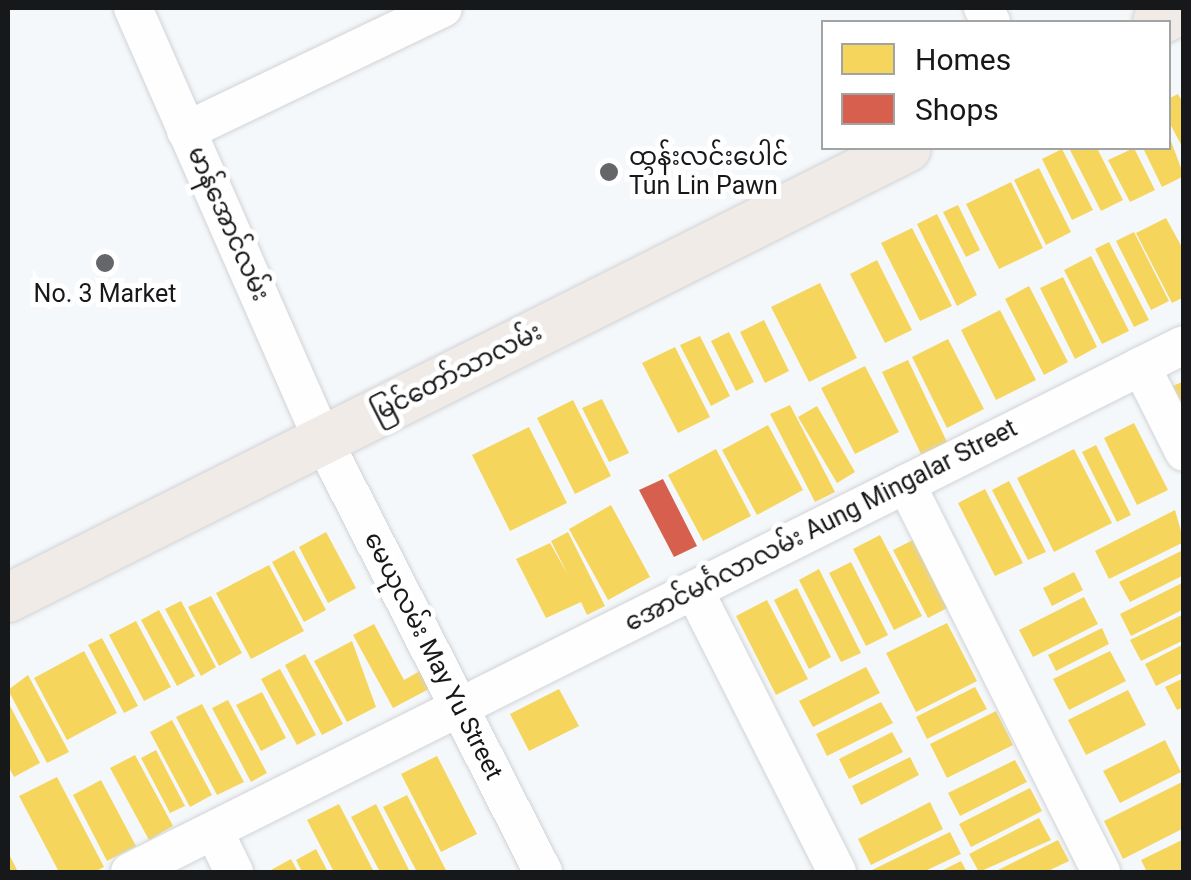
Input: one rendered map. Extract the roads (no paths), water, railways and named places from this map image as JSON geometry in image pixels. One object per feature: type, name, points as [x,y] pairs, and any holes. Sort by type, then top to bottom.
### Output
[{"type":"main road","points":[[1161,20],[1184,9]]},
{"type":"main road","name":"မြင်တော်သာလမ်း","points":[[8,598],[903,150]]},
{"type":"street","name":"မာန်အောင်လမ်း","points":[[133,8],[323,440]]},
{"type":"street","points":[[186,131],[430,10]]},
{"type":"street","name":"အောင်မင်္ဂလာလမ်း Aung Mingalar Street","points":[[130,872],[1184,345]]},
{"type":"street","points":[[1141,366],[1184,452]]},
{"type":"street","name":"မေယုလမ်း May Yu Street","points":[[323,440],[542,872]]},
{"type":"street","points":[[906,484],[1101,872]]},
{"type":"street","points":[[694,590],[837,872]]},
{"type":"street","points":[[214,831],[234,872]]},
{"type":"place","name":"ထွန်းလင်းပေါင် Tun Lin Pawn","points":[[609,172]]},
{"type":"place","name":"No. 3 Market","points":[[105,263]]}]
